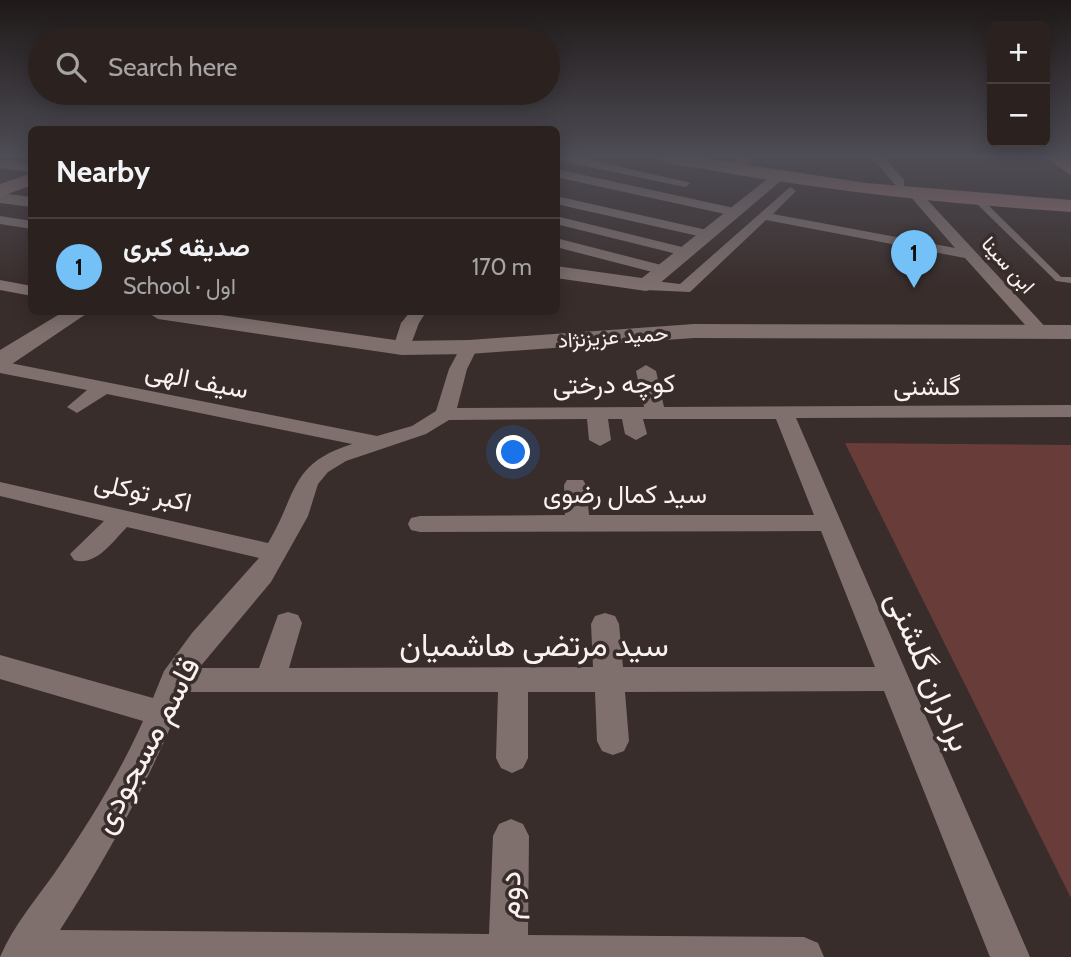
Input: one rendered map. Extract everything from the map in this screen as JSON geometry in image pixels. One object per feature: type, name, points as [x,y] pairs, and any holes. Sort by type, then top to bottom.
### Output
[{"type":"main road","points":[[975,201],[1071,206]]},
{"type":"street","points":[[560,201],[707,234]]},
{"type":"street","points":[[682,201],[734,212]]},
{"type":"street","points":[[646,285],[748,201]]},
{"type":"street","points":[[560,273],[684,289],[780,201]]},
{"type":"street","name":"ابن سینا","points":[[921,201],[1041,332]]},
{"type":"street","points":[[764,216],[971,255]]},
{"type":"street","points":[[0,220],[28,224]]},
{"type":"street","points":[[560,221],[685,253]]},
{"type":"street","points":[[560,245],[664,270]]},
{"type":"street","points":[[0,285],[28,290]]},
{"type":"street","points":[[0,361],[73,315]]},
{"type":"street","name":"حمید عزیزنژاد","points":[[178,315],[402,348],[469,347],[694,331],[1071,332]]},
{"type":"street","points":[[402,348],[410,323],[416,315]]},
{"type":"street","points":[[445,414],[458,369],[469,347]]},
{"type":"street","name":"سیف الهی","points":[[0,368],[384,444]]},
{"type":"street","points":[[646,371],[655,411]]},
{"type":"street","points":[[77,407],[103,388]]},
{"type":"street","name":"کوچه درختی","points":[[445,414],[783,411]]},
{"type":"street","name":"گلشنی","points":[[783,411],[1071,411]]},
{"type":"street","name":"برادران گلشنی","points":[[783,411],[1010,957]]},
{"type":"street","points":[[597,412],[600,440]]},
{"type":"street","points":[[631,412],[636,434]]},
{"type":"street","name":"قاسم مسجودی","points":[[22,953],[88,856],[146,751],[174,680],[202,642],[262,575],[296,516],[307,482],[320,467],[338,456],[384,444],[419,430],[445,414]]},
{"type":"street","points":[[575,485],[577,524]]},
{"type":"street","name":"اکبر توکلی","points":[[0,489],[273,553]]},
{"type":"street","points":[[83,554],[122,518]]},
{"type":"street","name":"سید کمال رضوی","points":[[420,524],[830,523]]},
{"type":"street","points":[[270,680],[288,623]]},
{"type":"street","points":[[605,624],[613,741]]},
{"type":"street","points":[[0,667],[160,713]]},
{"type":"street","name":"سید مرتضی هاشمیان","points":[[174,680],[894,679]]},
{"type":"street","points":[[512,758],[513,680]]},
{"type":"street","name":"دوم","points":[[508,954],[511,836]]},
{"type":"street","points":[[22,953],[804,957]]},
{"type":"lane","points":[[979,201],[1059,279],[1071,280]]},
{"type":"shaded area","points":[[845,443],[1071,445],[1071,898]]},
{"type":"place","name":"صدیقه کبری","points":[[914,288]]}]
